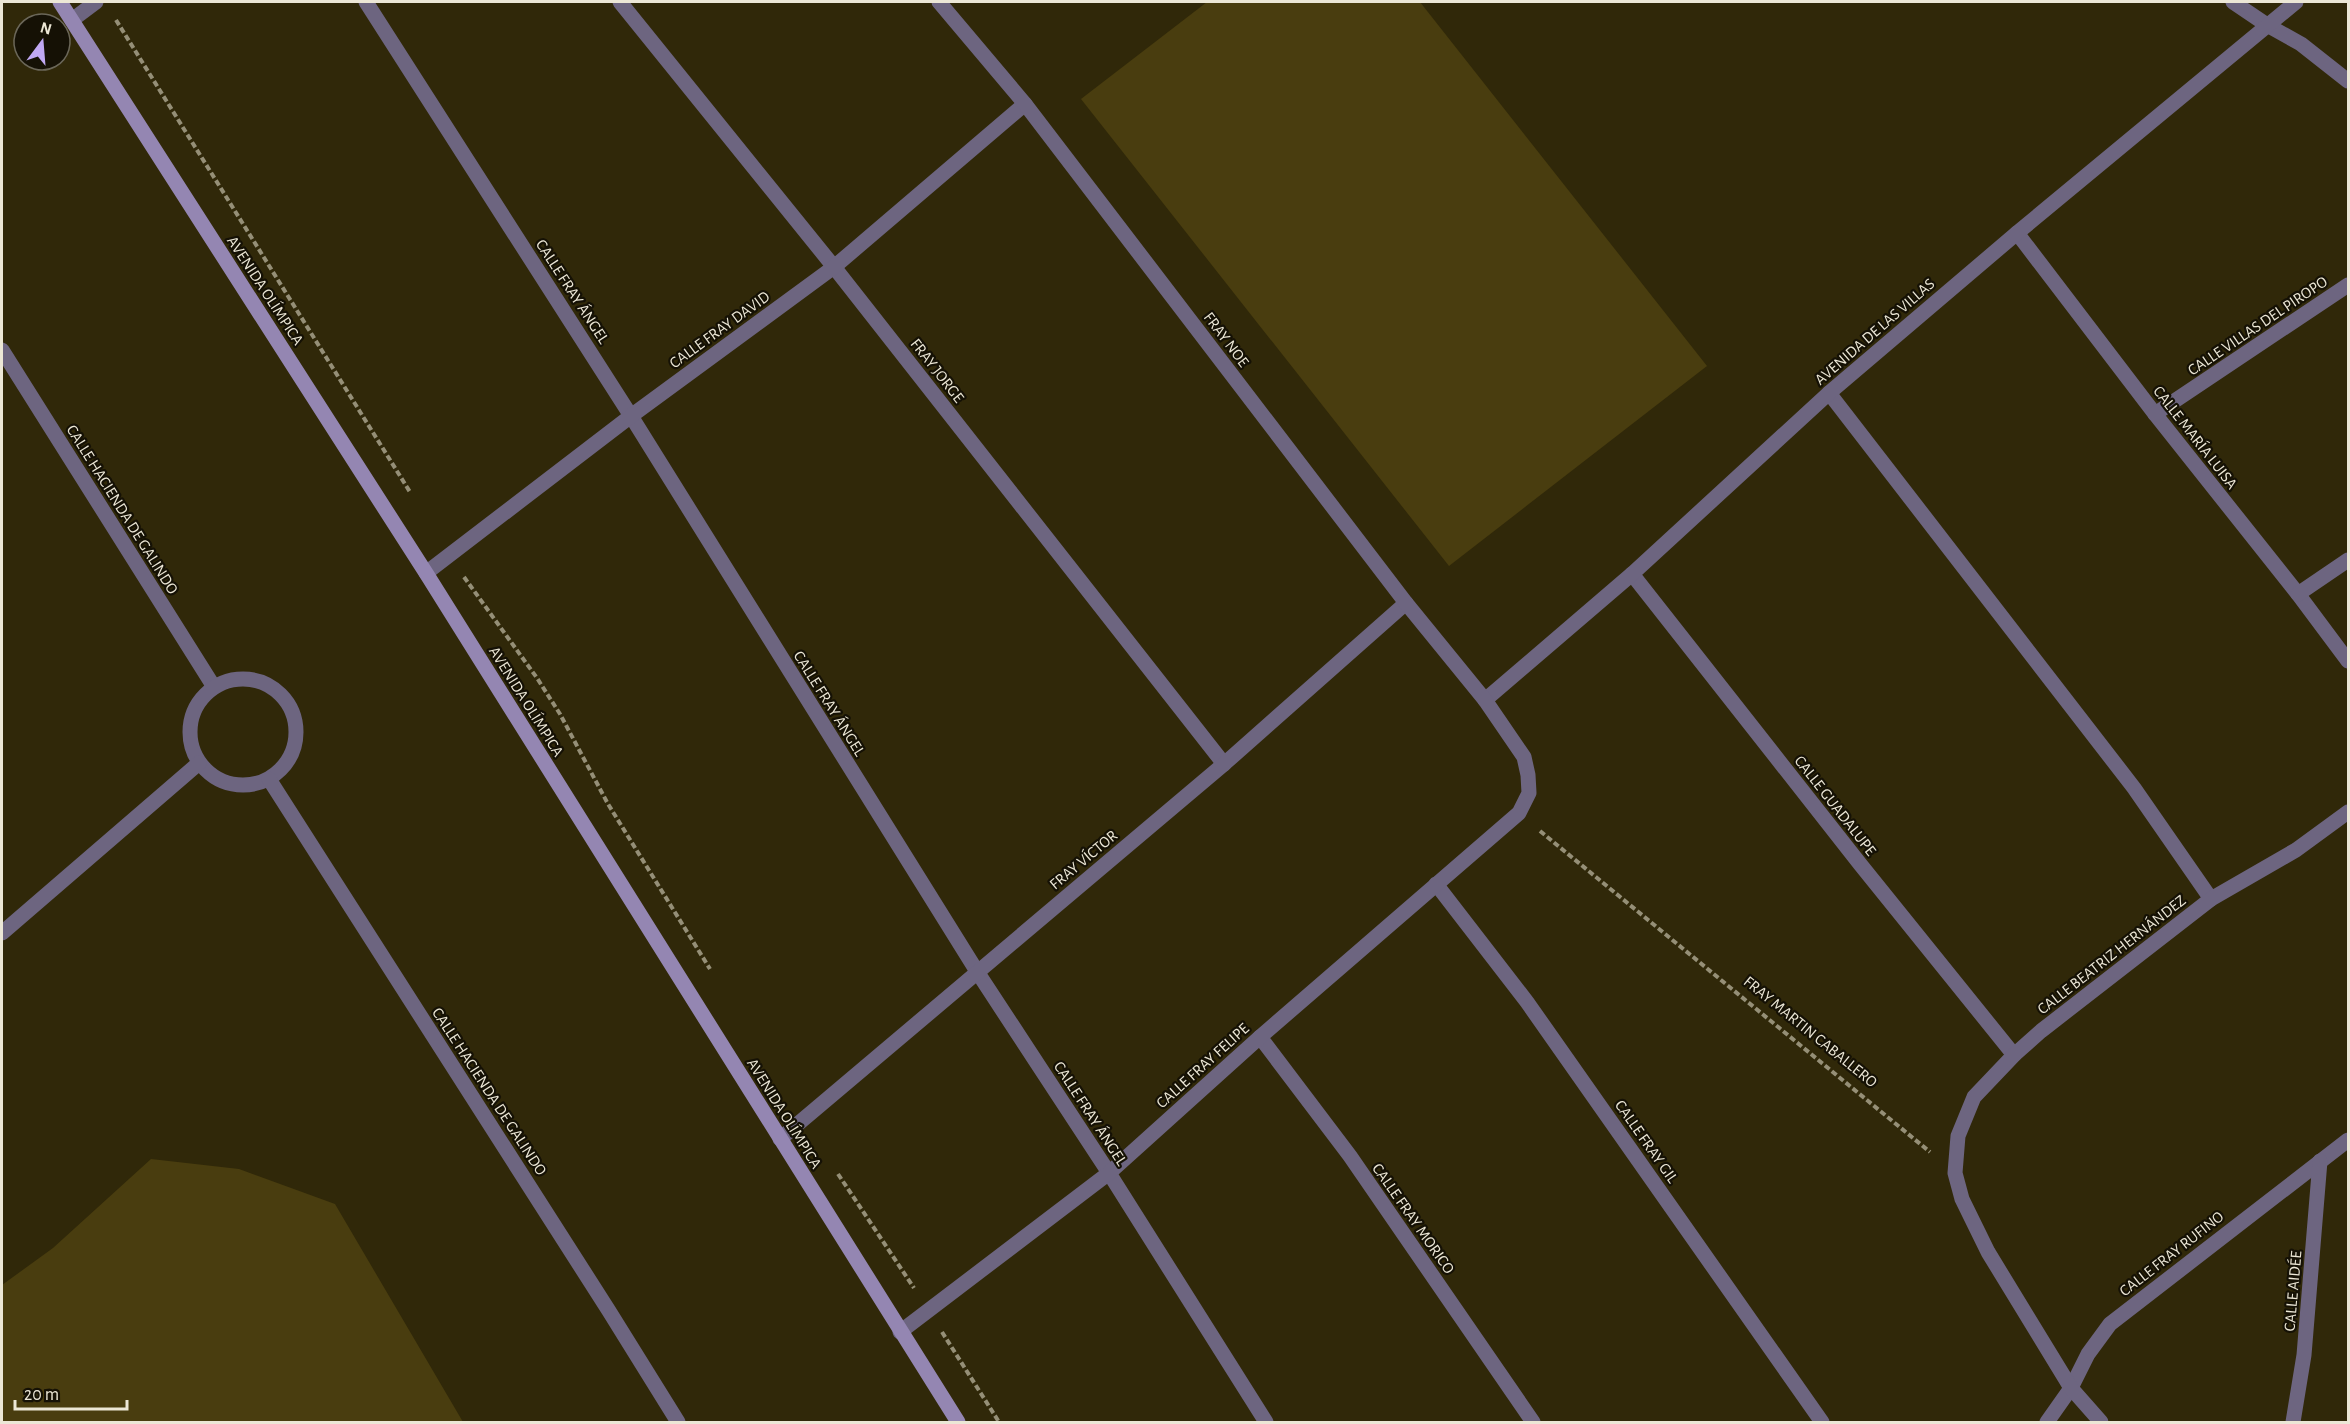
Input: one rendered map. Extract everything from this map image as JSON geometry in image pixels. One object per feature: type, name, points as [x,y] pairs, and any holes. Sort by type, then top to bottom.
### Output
[{"type":"street","points":[[72,20],[96,2]]},
{"type":"street","name":"CALLE FRAY ÁNGEL","points":[[366,2],[631,416],[978,973],[1109,1173],[1266,1422]]},
{"type":"street","name":"FRAY JORGE","points":[[620,2],[834,267],[1224,764]]},
{"type":"street","name":"FRAY NOE","points":[[939,2],[1025,105],[1406,603],[1485,700]]},
{"type":"street","points":[[2233,2],[2266,25],[2301,44],[2349,81]]},
{"type":"street","name":"AVENIDA DE LAS VILLAS","points":[[1485,700],[1632,574],[1829,393],[2017,233],[2296,2]]},
{"type":"street","name":"AVENIDA OLÍMPICA","points":[[72,20],[426,573],[958,1422]]},
{"type":"street","name":"CALLE FRAY DAVID","points":[[426,573],[631,416],[834,267],[1025,105]]},
{"type":"street","name":"CALLE MARÍA LUISA","points":[[2017,233],[2349,662]]},
{"type":"street","name":"CALLE VILLAS DEL PIROPO","points":[[2155,414],[2349,285]]},
{"type":"street","name":"CALLE HACIENDA DE GALINDO","points":[[2,350],[214,687]]},
{"type":"street","points":[[1829,393],[2134,788],[2211,900]]},
{"type":"street","points":[[2298,594],[2349,560]]},
{"type":"street","name":"CALLE GUADALUPE","points":[[1632,574],[1852,855],[2014,1055]]},
{"type":"street","name":"FRAY VÍCTOR","points":[[780,1139],[1224,764],[1406,603]]},
{"type":"street","points":[[246,679],[263,683],[278,692],[289,705],[295,721],[296,738],[292,754],[283,769],[269,779],[254,785],[239,786],[216,778],[199,764],[191,748],[189,730],[192,713],[201,698],[214,687],[230,680],[246,679]]},
{"type":"street","points":[[1485,700],[1524,757],[1529,793],[1518,813]]},
{"type":"street","points":[[2,933],[199,764]]},
{"type":"street","name":"CALLE HACIENDA DE GALINDO","points":[[269,779],[678,1422]]},
{"type":"street","name":"CALLE BEATRIZ HERNÁNDEZ","points":[[1955,1173],[1958,1136],[1974,1097],[2014,1055],[2095,988],[2211,900],[2296,850],[2349,812]]},
{"type":"street","name":"CALLE FRAY FELIPE","points":[[900,1332],[1109,1173],[1260,1037],[1518,813]]},
{"type":"street","name":"CALLE FRAY GIL","points":[[1436,884],[1527,1002],[1822,1422]]},
{"type":"street","name":"CALLE FRAY MORICO","points":[[1260,1037],[1350,1156],[1533,1422]]},
{"type":"street","name":"CALLE FRAY RUFINO","points":[[2047,1422],[2072,1388],[2088,1354],[2110,1324],[2349,1140]]},
{"type":"street","name":"CALLE AIDÉE","points":[[2293,1422],[2304,1355],[2320,1161]]},
{"type":"street","points":[[1955,1173],[1962,1199],[1988,1252],[2072,1388],[2100,1422]]},
{"type":"path","points":[[111,12],[412,495]]},
{"type":"path","points":[[449,556],[554,705],[608,804],[711,972]]},
{"type":"path","name":"FRAY MARTIN CABALLERO","points":[[1518,813],[1955,1173]]},
{"type":"path","points":[[836,1170],[999,1422]]},
{"type":"shaded area","points":[[1207,2],[1420,2],[1707,366],[1449,566],[1081,99]]},
{"type":"shaded area","points":[[151,1159],[239,1169],[335,1204],[463,1422],[2,1422],[2,1285],[53,1248]]}]
